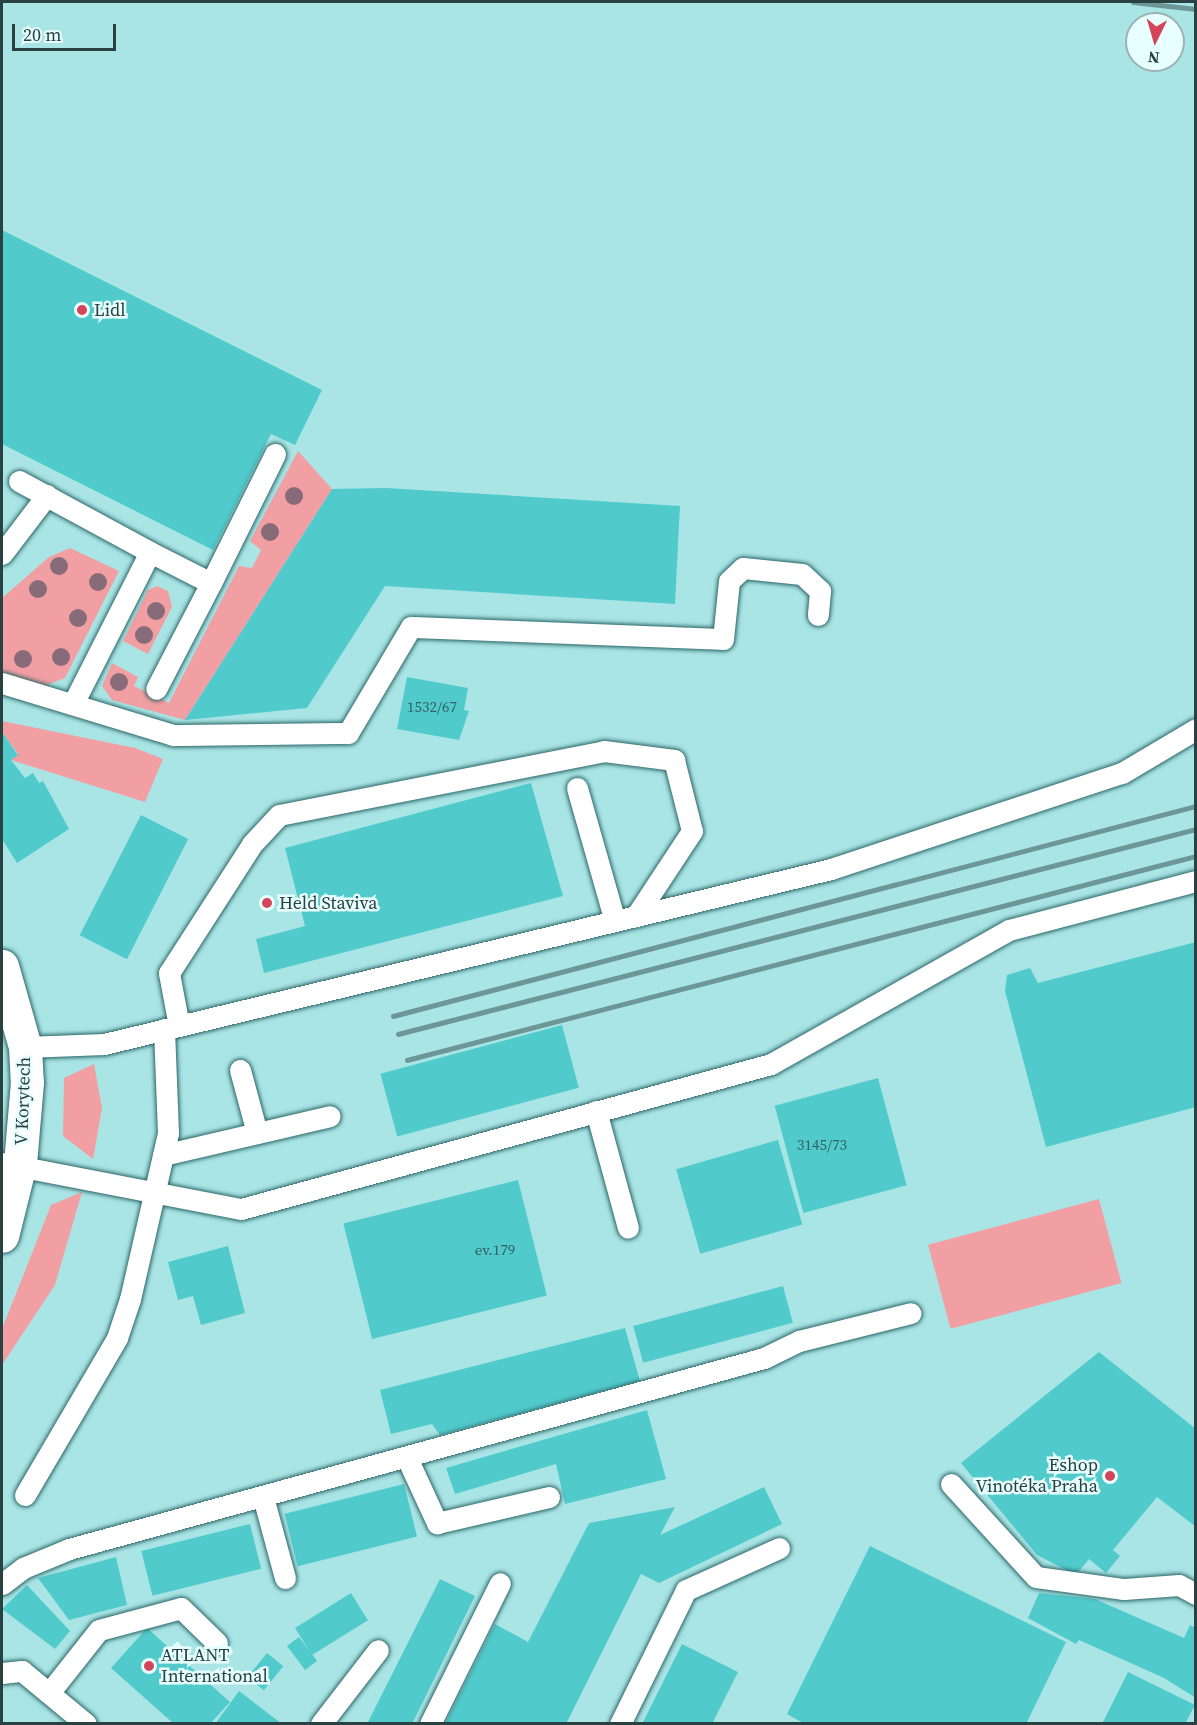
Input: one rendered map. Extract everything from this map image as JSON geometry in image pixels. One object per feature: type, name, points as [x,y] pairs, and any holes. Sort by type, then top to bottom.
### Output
[{"type":"street","name":"V Korytech","points":[[2,966],[25,1047],[2,1236]]},
{"type":"lane","points":[[156,689],[275,454]]},
{"type":"lane","points":[[19,481],[211,583]]},
{"type":"lane","points":[[2,554],[46,495]]},
{"type":"lane","points":[[73,704],[150,552]]},
{"type":"lane","points":[[2,683],[173,735],[348,734],[411,627],[723,639],[729,581],[743,568],[802,574],[820,591],[818,615]]},
{"type":"lane","points":[[25,1047],[104,1044],[831,869],[1100,780],[1196,729]]},
{"type":"lane","points":[[25,1495],[117,1338],[163,1155],[170,1097],[169,973],[252,844],[279,815],[604,751],[674,760],[692,831],[636,916]]},
{"type":"lane","points":[[577,788],[615,921]]},
{"type":"lane","points":[[11,1164],[241,1209],[771,1064],[1009,930],[1196,881]]},
{"type":"lane","points":[[240,1070],[257,1133]]},
{"type":"lane","points":[[596,1112],[628,1228]]},
{"type":"lane","points":[[163,1155],[330,1116]]},
{"type":"lane","points":[[2,1584],[44,1557],[407,1458],[911,1312]]},
{"type":"lane","points":[[407,1458],[438,1523],[549,1497]]},
{"type":"lane","points":[[951,1484],[1027,1570],[1045,1581],[1124,1589],[1179,1585],[1196,1594]]},
{"type":"lane","points":[[263,1497],[285,1578]]},
{"type":"lane","points":[[620,1724],[686,1590],[779,1548]]},
{"type":"lane","points":[[430,1724],[500,1583]]},
{"type":"lane","points":[[49,1693],[99,1630],[181,1608],[217,1643]]},
{"type":"lane","points":[[321,1724],[378,1650]]},
{"type":"lane","points":[[2,1673],[22,1671],[86,1724]]},
{"type":"shaded area","points":[[298,451],[332,489],[185,720],[112,700],[102,686],[112,663],[138,677],[134,686],[169,703],[239,566],[252,568],[261,550],[250,541]]},
{"type":"shaded area","points":[[70,548],[119,571],[65,678],[44,686],[2,673],[2,598],[49,557]]},
{"type":"shaded area","points":[[157,586],[168,591],[172,607],[148,654],[123,641],[148,590]]},
{"type":"shaded area","points":[[2,721],[135,748],[163,759],[145,802],[11,760],[18,754],[2,732]]},
{"type":"shaded area","points":[[94,1064],[102,1108],[93,1159],[63,1136],[64,1078]]},
{"type":"shaded area","points":[[82,1192],[55,1285],[2,1365],[2,1329],[51,1205]]},
{"type":"shaded area","points":[[1099,1199],[1122,1283],[951,1329],[928,1245]]},
{"type":"building","name":"Lidl","points":[[2,230],[322,390],[295,445],[271,434],[213,550],[2,444]]},
{"type":"building","points":[[386,488],[680,506],[675,604],[385,586],[307,708],[185,720],[332,489]]},
{"type":"building","points":[[407,677],[468,688],[464,710],[469,711],[459,740],[397,729]]},
{"type":"building","points":[[2,732],[18,755],[11,760],[25,778],[33,773],[39,783],[43,781],[69,829],[17,863],[2,839]]},
{"type":"building","points":[[531,783],[563,896],[264,973],[256,939],[305,926],[285,848]]},
{"type":"building","points":[[141,815],[188,839],[127,959],[80,935]]},
{"type":"building","points":[[1196,942],[1196,1107],[1046,1147],[1005,991],[1007,975],[1030,968],[1038,983]]},
{"type":"building","points":[[562,1025],[579,1088],[397,1136],[380,1074]]},
{"type":"building","points":[[878,1078],[907,1185],[803,1213],[775,1106]]},
{"type":"building","points":[[778,1140],[802,1225],[700,1254],[676,1169]]},
{"type":"building","points":[[518,1180],[547,1295],[372,1339],[343,1224]]},
{"type":"building","points":[[228,1246],[245,1313],[201,1325],[193,1296],[178,1300],[168,1262]]},
{"type":"building","points":[[783,1286],[793,1323],[643,1363],[633,1326]]},
{"type":"building","points":[[625,1328],[640,1381],[440,1435],[432,1424],[391,1434],[380,1390]]},
{"type":"building","points":[[1099,1352],[1196,1429],[1196,1527],[1157,1497],[1113,1550],[1120,1556],[1106,1573],[1089,1559],[1076,1575],[1037,1555],[961,1463]]},
{"type":"building","points":[[647,1410],[666,1479],[565,1504],[556,1464],[455,1494],[446,1468]]},
{"type":"building","points":[[404,1484],[417,1536],[298,1566],[285,1514]]},
{"type":"building","points":[[764,1487],[782,1524],[659,1583],[641,1574],[566,1724],[445,1724],[495,1624],[528,1642],[589,1523],[675,1507],[660,1535]]},
{"type":"building","points":[[250,1524],[261,1569],[152,1596],[141,1551]]},
{"type":"building","points":[[870,1546],[1066,1642],[1026,1724],[805,1724],[787,1714]]},
{"type":"building","points":[[116,1557],[127,1605],[69,1620],[38,1578]]},
{"type":"building","points":[[440,1579],[475,1596],[412,1724],[367,1724]]},
{"type":"building","points":[[27,1585],[70,1631],[55,1649],[2,1609]]},
{"type":"building","points":[[351,1593],[368,1620],[312,1655],[295,1628]]},
{"type":"building","points":[[1039,1593],[1095,1599],[1184,1638],[1190,1625],[1196,1628],[1196,1698],[1164,1678],[1079,1640],[1076,1644],[1028,1618]]},
{"type":"building","points":[[147,1628],[230,1702],[210,1724],[174,1724],[111,1668]]},
{"type":"building","points":[[299,1637],[317,1661],[305,1670],[287,1646]]},
{"type":"building","points":[[682,1644],[738,1672],[712,1724],[642,1724]]},
{"type":"building","points":[[267,1653],[283,1666],[264,1690],[247,1677]]},
{"type":"building","points":[[1128,1672],[1195,1705],[1185,1724],[1102,1724]]},
{"type":"building","points":[[239,1691],[282,1724],[215,1724]]},
{"type":"railway","points":[[1133,2],[1196,9]]},
{"type":"railway","points":[[393,1016],[1196,806]]},
{"type":"railway","points":[[398,1034],[1196,829]]},
{"type":"railway","points":[[407,1060],[1196,856]]},
{"type":"place","name":"Lidl","points":[[82,310]]},
{"type":"place","name":"Held Staviva","points":[[267,903]]},
{"type":"place","name":"Eshop Vinotéka Praha","points":[[1110,1476]]},
{"type":"place","name":"ATLANT International","points":[[149,1666]]}]
